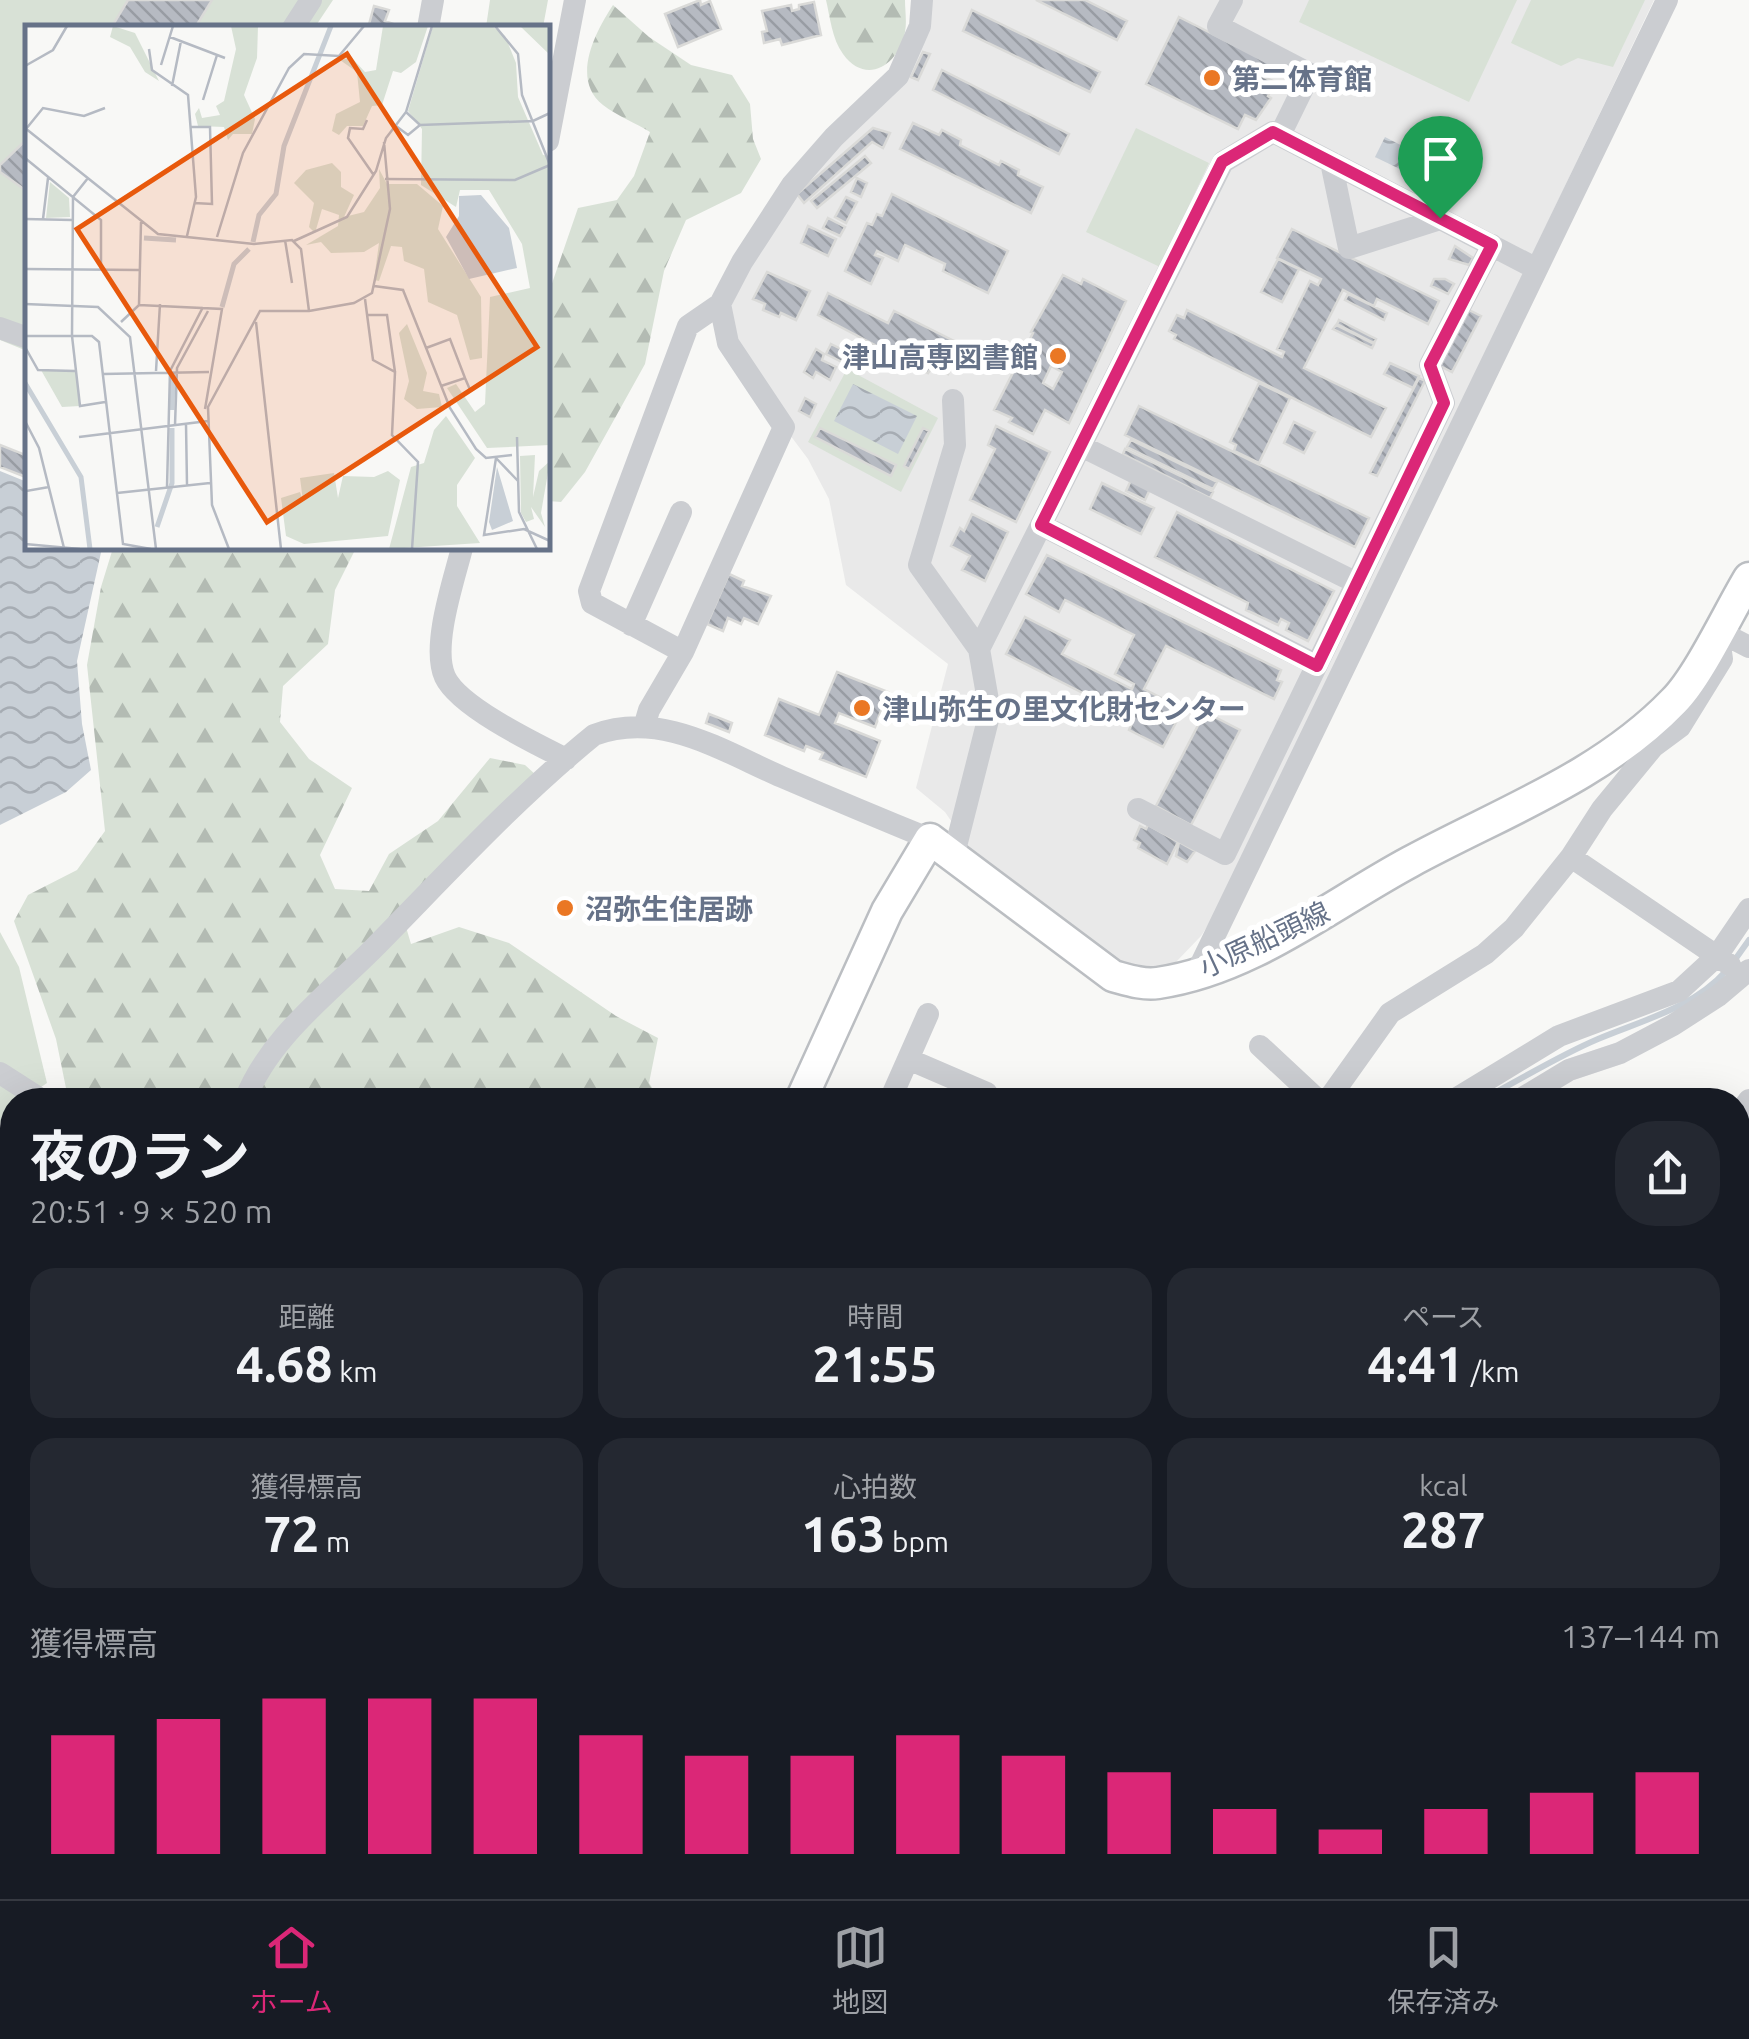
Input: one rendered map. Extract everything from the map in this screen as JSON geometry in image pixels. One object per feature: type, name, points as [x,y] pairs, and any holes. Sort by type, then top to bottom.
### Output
[{"type":"main road","name":"小原船頭線","points":[[942,846],[1114,976],[1141,984],[1197,972],[1272,941],[1409,862],[1585,773],[1677,699],[1749,578]]},
{"type":"main road","points":[[806,1088],[888,910],[942,846]]},
{"type":"street","points":[[295,25],[311,0]]},
{"type":"street","points":[[428,25],[432,0]]},
{"type":"street","points":[[551,108],[575,0]]},
{"type":"street","points":[[683,652],[592,603],[589,591],[688,326],[720,304],[792,185],[834,137],[898,76],[920,26],[922,0]]},
{"type":"street","points":[[1232,0],[1218,26],[1310,74],[1280,136]]},
{"type":"street","points":[[1197,972],[1667,0]]},
{"type":"street","points":[[979,649],[1222,162],[1273,132],[1537,269]]},
{"type":"street","points":[[1331,162],[1349,248],[1440,218]]},
{"type":"street","points":[[1138,809],[1225,854],[1444,403],[1430,365],[1492,245]]},
{"type":"street","points":[[644,727],[649,710],[683,652],[784,426],[728,343],[720,304]]},
{"type":"street","points":[[0,328],[25,337]]},
{"type":"street","points":[[250,1088],[261,1064],[444,875],[566,759],[594,735],[617,726],[644,727],[705,740],[942,846],[990,712],[979,649],[919,564],[955,445],[953,400]]},
{"type":"street","points":[[1081,446],[1357,582]]},
{"type":"street","points":[[632,624],[681,512]]},
{"type":"street","points":[[1041,525],[1317,666]]},
{"type":"street","points":[[462,550],[443,631],[441,656],[445,677],[460,695],[488,716],[566,759]]},
{"type":"street","points":[[1718,631],[1749,647]]},
{"type":"street","points":[[1337,1088],[1390,1013],[1485,954],[1514,928],[1652,747],[1680,726],[1722,660],[1718,631]]},
{"type":"street","points":[[1539,1088],[1569,1070],[1620,1053],[1673,1025],[1748,975],[1571,857]]},
{"type":"street","points":[[1474,1088],[1559,1036],[1680,991],[1717,956],[1749,908]]},
{"type":"street","points":[[895,1088],[928,1014]]},
{"type":"street","points":[[1260,1046],[1305,1088]]},
{"type":"street","points":[[908,1059],[975,1088]]},
{"type":"street","points":[[0,1073],[23,1088]]},
{"type":"shaded area","points":[[922,0],[1654,0],[1221,905],[1201,936],[1176,962],[1162,970],[1117,966],[977,859],[945,812],[916,788],[948,664],[846,585],[829,499],[808,459],[722,327],[749,248],[898,76]]},
{"type":"green space","points":[[0,0],[333,0],[316,25],[25,25],[25,350],[0,340]]},
{"type":"green space","points":[[490,0],[548,0],[543,25],[486,25]]},
{"type":"green space","points":[[826,0],[905,0],[905,32],[896,54],[871,70],[852,64],[836,42]]},
{"type":"green space","points":[[1309,0],[1517,0],[1469,102],[1299,22]]},
{"type":"green space","points":[[1531,0],[1645,0],[1613,67],[1578,58],[1561,66],[1511,43]]},
{"type":"green space","points":[[613,5],[649,37],[691,65],[732,75],[750,104],[753,139],[761,159],[741,193],[686,220],[664,271],[645,364],[585,472],[561,502],[550,501],[550,289],[578,208],[617,200],[634,176],[650,132],[614,113],[593,94],[587,69],[600,28]]},
{"type":"green space","points":[[1136,128],[1209,163],[1160,267],[1086,232]]},
{"type":"green space","points":[[847,369],[938,418],[901,492],[808,442]]},
{"type":"green space","points":[[112,550],[355,550],[335,590],[328,644],[283,686],[280,722],[309,759],[352,788],[320,855],[335,889],[369,891],[389,854],[438,821],[490,758],[525,765],[548,786],[406,927],[411,944],[459,927],[509,943],[616,1016],[658,1038],[649,1083],[652,1088],[66,1088],[56,1039],[14,921],[28,895],[77,870],[105,831],[87,665],[101,587]]},
{"type":"green space","points":[[0,932],[19,967],[47,1083],[40,1088],[0,1088]]},
{"type":"water","points":[[1385,137],[1420,155],[1410,174],[1375,157]]},
{"type":"water","points":[[853,384],[917,416],[898,454],[834,421]]},
{"type":"water","points":[[0,471],[25,481],[25,550],[102,550],[77,661],[82,724],[91,770],[66,792],[0,825]]},
{"type":"building","points":[[128,0],[212,0],[197,25],[113,25]]},
{"type":"building","points":[[700,0],[701,5],[710,1],[721,29],[678,47],[665,14]]},
{"type":"building","points":[[1036,0],[1085,0],[1127,21],[1117,40]]},
{"type":"building","points":[[814,2],[821,35],[782,45],[780,39],[764,43],[762,32],[767,31],[762,11],[791,5],[792,11]]},
{"type":"building","points":[[374,6],[389,10],[385,21],[396,25],[369,25]]},
{"type":"building","points":[[972,10],[1100,72],[1090,92],[963,31]]},
{"type":"building","points":[[1179,17],[1270,63],[1264,77],[1275,82],[1268,96],[1271,98],[1256,120],[1245,115],[1238,129],[1146,84]]},
{"type":"building","points":[[923,52],[930,54],[918,80],[911,77]]},
{"type":"building","points":[[942,70],[1069,134],[1059,154],[933,90]]},
{"type":"building","points":[[913,123],[939,135],[942,130],[961,140],[960,145],[999,165],[1001,161],[1019,170],[1018,175],[1043,187],[1031,213],[900,149]]},
{"type":"building","points":[[873,128],[890,133],[883,148],[872,142],[804,203],[797,194]]},
{"type":"building","points":[[25,141],[25,190],[0,172],[0,165]]},
{"type":"building","points":[[865,156],[871,163],[817,208],[811,201]]},
{"type":"building","points":[[857,178],[867,183],[861,197],[851,192]]},
{"type":"building","points":[[892,194],[1008,251],[988,293],[943,271],[945,264],[905,245],[898,261],[877,251],[875,255],[883,258],[871,284],[845,271],[867,223],[872,225],[877,214],[882,216]]},
{"type":"building","points":[[846,197],[857,202],[846,223],[835,217]]},
{"type":"building","points":[[828,218],[845,227],[840,236],[823,228]]},
{"type":"building","points":[[808,226],[836,239],[828,256],[801,243]]},
{"type":"building","points":[[1292,229],[1439,301],[1428,324],[1377,299],[1374,306],[1343,290],[1304,368],[1386,408],[1371,437],[1174,339],[1176,335],[1169,331],[1177,315],[1184,318],[1187,310],[1282,357],[1284,352],[1277,349],[1310,281],[1318,285],[1321,279],[1277,258]]},
{"type":"building","points":[[1455,246],[1473,258],[1469,265],[1449,259]]},
{"type":"building","points":[[1278,259],[1299,269],[1282,302],[1261,292]]},
{"type":"building","points":[[767,272],[810,291],[796,320],[763,310],[765,304],[753,299]]},
{"type":"building","points":[[1063,275],[1081,284],[1083,279],[1126,301],[1069,423],[1045,410],[1033,434],[994,410]],"holes":[[[1051,366],[1062,372],[1053,389],[1043,383]]]},
{"type":"building","points":[[1434,279],[1454,284],[1448,294],[1431,286]]},
{"type":"building","points":[[828,293],[888,323],[894,311],[962,345],[948,374],[932,367],[928,373],[818,315]]},
{"type":"building","points":[[1348,294],[1387,313],[1384,320],[1345,300]]},
{"type":"building","points":[[1469,310],[1481,316],[1452,372],[1440,366]]},
{"type":"building","points":[[1339,320],[1376,339],[1374,343],[1337,324]]},
{"type":"building","points":[[1336,325],[1374,344],[1372,348],[1333,329]]},
{"type":"building","points":[[831,344],[849,353],[844,363],[826,354]]},
{"type":"building","points":[[816,349],[824,354],[822,360],[836,367],[830,380],[816,372],[813,378],[804,372]]},
{"type":"building","points":[[1390,363],[1419,376],[1413,388],[1384,374]]},
{"type":"building","points":[[1419,378],[1425,381],[1377,476],[1370,473]]},
{"type":"building","points":[[1259,383],[1290,398],[1259,463],[1234,451],[1236,445],[1230,442]]},
{"type":"building","points":[[805,398],[816,404],[810,417],[799,411]]},
{"type":"building","points":[[1139,406],[1369,518],[1355,547],[1125,435]]},
{"type":"building","points":[[1294,422],[1315,432],[1304,453],[1284,443]]},
{"type":"building","points":[[996,426],[1050,452],[1016,522],[970,500],[995,449],[988,445]]},
{"type":"building","points":[[820,428],[896,465],[891,476],[815,437]]},
{"type":"building","points":[[923,428],[929,431],[909,469],[904,466]]},
{"type":"building","points":[[1131,440],[1217,482],[1213,489],[1127,447]]},
{"type":"building","points":[[0,445],[25,455],[25,477],[0,467]]},
{"type":"building","points":[[1125,449],[1213,492],[1210,498],[1123,454]]},
{"type":"building","points":[[1132,478],[1151,487],[1145,500],[1126,491]]},
{"type":"building","points":[[1102,483],[1154,508],[1141,534],[1090,509]]},
{"type":"building","points":[[1177,512],[1334,591],[1308,641],[1286,630],[1289,623],[1281,619],[1278,625],[1246,610],[1248,603],[1155,557]]},
{"type":"building","points":[[972,514],[1008,532],[985,581],[962,570],[970,556],[951,546]]},
{"type":"building","points":[[1047,555],[1281,670],[1277,680],[1282,682],[1274,699],[1166,646],[1144,689],[1183,709],[1163,747],[1129,730],[1134,719],[1006,654],[1025,617],[1070,640],[1062,654],[1132,689],[1134,684],[1115,674],[1134,635],[1065,600],[1059,612],[1026,594]]},
{"type":"building","points":[[729,574],[744,581],[742,586],[771,596],[758,624],[744,618],[741,624],[728,618],[723,631],[707,624]]},
{"type":"building","points":[[837,672],[888,692],[875,727],[839,713],[835,723],[880,741],[866,777],[820,759],[823,753],[806,746],[804,751],[765,735],[779,699],[819,715]]},
{"type":"building","points":[[1205,712],[1240,730],[1191,825],[1156,806]]},
{"type":"building","points":[[709,714],[732,723],[729,732],[706,723]]},
{"type":"building","points":[[1148,825],[1178,842],[1167,864],[1138,848],[1140,843],[1134,840],[1140,826],[1146,829]]},
{"type":"building","points":[[1179,842],[1195,851],[1187,862],[1176,856]]},
{"type":"waterway","points":[[1734,961],[1749,940]]},
{"type":"waterway","points":[[1504,1088],[1583,1046],[1683,1004],[1726,971]]},
{"type":"place","name":"第二体育館","points":[[1212,78]]},
{"type":"place","name":"津山高専図書館","points":[[1058,356]]},
{"type":"place","name":"津山弥生の里文化財センター","points":[[862,708]]},
{"type":"place","name":"沼弥生住居跡","points":[[565,908]]},
{"type":"route","points":[[1273,132],[1440,218],[1492,245],[1430,365],[1444,403],[1317,666],[1041,525],[1222,162],[1273,132]]}]
